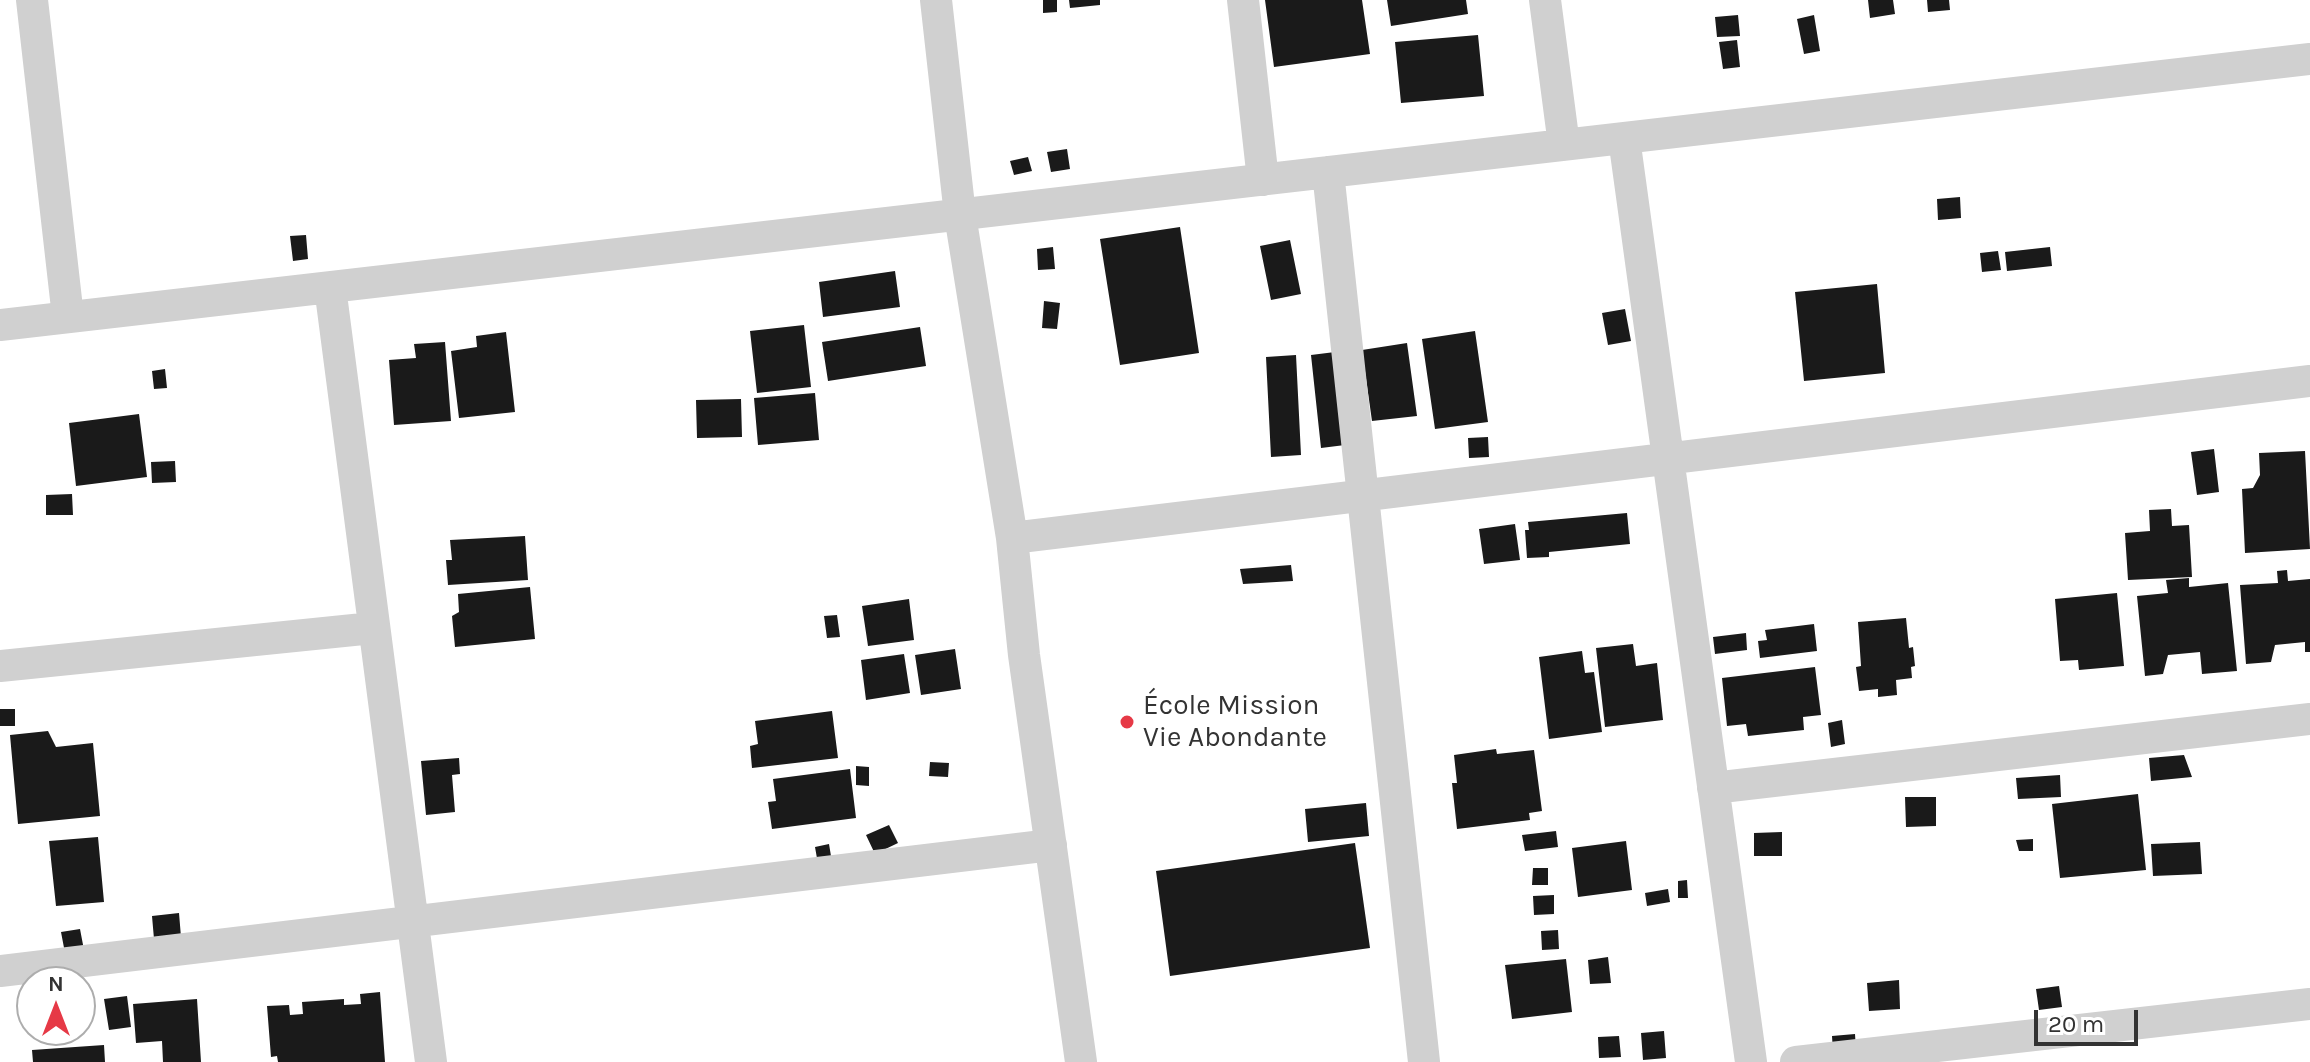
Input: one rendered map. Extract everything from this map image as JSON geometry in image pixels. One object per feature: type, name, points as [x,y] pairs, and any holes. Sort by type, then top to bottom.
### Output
[{"type":"street","points":[[32,0],[68,317]]},
{"type":"street","points":[[936,0],[960,215],[1012,538],[1024,655],[1081,1062]]},
{"type":"street","points":[[1243,0],[1263,180]]},
{"type":"street","points":[[1545,0],[1564,145]]},
{"type":"street","points":[[0,325],[2310,59]]},
{"type":"street","points":[[1624,138],[1751,1062]]},
{"type":"street","points":[[1328,172],[1424,1062]]},
{"type":"street","points":[[330,287],[431,1062]]},
{"type":"street","points":[[1012,538],[2310,381]]},
{"type":"street","points":[[0,666],[373,628]]},
{"type":"street","points":[[1713,788],[2310,719]]},
{"type":"street","points":[[0,971],[1051,845]]},
{"type":"street","points":[[1796,1062],[2310,1004]]},
{"type":"building","points":[[1043,0],[1057,0],[1057,12],[1043,13]]},
{"type":"building","points":[[1069,0],[1100,0],[1100,5],[1070,8]]},
{"type":"building","points":[[1265,0],[1362,0],[1370,54],[1274,67]]},
{"type":"building","points":[[1387,0],[1466,0],[1468,14],[1391,26]]},
{"type":"building","points":[[1868,0],[1893,0],[1895,14],[1870,18]]},
{"type":"building","points":[[1927,0],[1949,0],[1950,10],[1928,12]]},
{"type":"building","points":[[1738,15],[1740,36],[1717,37],[1715,17]]},
{"type":"building","points":[[1814,15],[1820,51],[1804,54],[1797,19]]},
{"type":"building","points":[[1478,35],[1484,96],[1401,103],[1395,42]]},
{"type":"building","points":[[1737,40],[1740,67],[1723,69],[1719,42]]},
{"type":"building","points":[[1067,149],[1070,169],[1051,172],[1047,152]]},
{"type":"building","points":[[1028,157],[1032,171],[1014,175],[1010,161]]},
{"type":"building","points":[[1960,197],[1961,218],[1938,220],[1937,199]]},
{"type":"building","points":[[1180,227],[1199,353],[1120,365],[1100,239]]},
{"type":"building","points":[[306,235],[308,259],[293,261],[290,236]]},
{"type":"building","points":[[1290,240],[1301,294],[1271,300],[1260,246]]},
{"type":"building","points":[[1053,247],[1055,269],[1038,270],[1037,249]]},
{"type":"building","points":[[2050,247],[2052,266],[2007,271],[2005,252]]},
{"type":"building","points":[[1998,251],[2001,270],[1982,272],[1980,253]]},
{"type":"building","points":[[895,271],[900,307],[823,317],[819,282]]},
{"type":"building","points":[[1877,284],[1885,373],[1804,381],[1795,292]]},
{"type":"building","points":[[1044,301],[1060,303],[1057,329],[1042,328]]},
{"type":"building","points":[[1625,309],[1631,341],[1608,345],[1602,313]]},
{"type":"building","points":[[804,325],[811,387],[757,393],[750,331]]},
{"type":"building","points":[[920,327],[926,366],[828,381],[822,342]]},
{"type":"building","points":[[1475,331],[1488,422],[1435,429],[1422,339]]},
{"type":"building","points":[[506,332],[515,412],[459,418],[451,351],[477,347],[476,336]]},
{"type":"building","points":[[445,342],[451,421],[394,425],[389,360],[416,358],[414,344]]},
{"type":"building","points":[[1407,343],[1417,416],[1372,421],[1362,350]]},
{"type":"building","points":[[1335,352],[1345,445],[1321,448],[1311,355]]},
{"type":"building","points":[[1296,355],[1301,455],[1271,457],[1266,357]]},
{"type":"building","points":[[165,369],[167,388],[154,389],[152,371]]},
{"type":"building","points":[[815,393],[819,440],[758,445],[754,398]]},
{"type":"building","points":[[741,399],[742,437],[697,438],[696,400]]},
{"type":"building","points":[[139,414],[147,477],[76,486],[69,423]]},
{"type":"building","points":[[1488,437],[1489,457],[1469,458],[1468,438]]},
{"type":"building","points":[[2214,449],[2219,492],[2197,495],[2191,452]]},
{"type":"building","points":[[2305,451],[2310,549],[2245,553],[2242,489],[2253,488],[2260,475],[2259,453]]},
{"type":"building","points":[[175,461],[176,482],[152,483],[151,462]]},
{"type":"building","points":[[72,494],[73,515],[46,515],[46,495]]},
{"type":"building","points":[[2171,509],[2172,526],[2189,525],[2192,577],[2128,580],[2125,533],[2150,531],[2149,510]]},
{"type":"building","points":[[1627,513],[1630,544],[1549,552],[1549,557],[1527,558],[1525,530],[1529,530],[1528,522]]},
{"type":"building","points":[[1515,524],[1520,560],[1484,564],[1479,529]]},
{"type":"building","points":[[525,536],[528,580],[448,585],[446,560],[452,560],[450,540]]},
{"type":"building","points":[[1291,565],[1293,581],[1243,584],[1240,569]]},
{"type":"building","points":[[2287,570],[2288,581],[2310,579],[2310,652],[2305,652],[2305,642],[2275,645],[2271,662],[2246,664],[2240,585],[2278,583],[2277,571]]},
{"type":"building","points":[[2189,578],[2189,587],[2228,583],[2237,671],[2202,674],[2200,652],[2168,655],[2163,674],[2145,676],[2137,596],[2168,593],[2166,580]]},
{"type":"building","points":[[530,587],[535,639],[455,647],[452,616],[459,612],[458,594]]},
{"type":"building","points":[[2117,593],[2124,666],[2079,670],[2078,660],[2060,661],[2055,599]]},
{"type":"building","points":[[909,599],[914,640],[868,646],[862,606]]},
{"type":"building","points":[[837,615],[840,637],[827,638],[824,616]]},
{"type":"building","points":[[1906,618],[1909,648],[1913,647],[1915,666],[1911,667],[1912,678],[1896,680],[1897,695],[1878,697],[1878,689],[1859,691],[1856,667],[1861,666],[1858,622]]},
{"type":"building","points":[[1814,624],[1817,651],[1760,658],[1758,641],[1767,640],[1765,630]]},
{"type":"building","points":[[1746,633],[1747,650],[1715,654],[1713,637]]},
{"type":"building","points":[[1633,644],[1636,666],[1657,663],[1663,720],[1605,727],[1596,648]]},
{"type":"building","points":[[955,649],[961,689],[921,695],[915,655]]},
{"type":"building","points":[[1582,651],[1585,673],[1594,672],[1602,732],[1549,739],[1539,657]]},
{"type":"building","points":[[904,654],[910,693],[866,700],[861,660]]},
{"type":"building","points":[[1815,667],[1821,715],[1803,717],[1804,730],[1748,736],[1746,724],[1727,726],[1722,678]]},
{"type":"building","points":[[0,709],[15,709],[15,726],[0,726]]},
{"type":"building","points":[[832,711],[838,758],[752,768],[750,746],[758,744],[755,721]]},
{"type":"building","points":[[1842,720],[1845,744],[1831,747],[1828,723]]},
{"type":"building","points":[[48,731],[56,747],[93,743],[100,816],[18,824],[10,735]]},
{"type":"building","points":[[1496,749],[1497,754],[1534,750],[1542,811],[1529,813],[1530,820],[1457,829],[1452,783],[1457,783],[1454,755]]},
{"type":"building","points":[[2184,755],[2192,777],[2151,781],[2149,758]]},
{"type":"building","points":[[459,758],[460,774],[452,775],[455,812],[426,815],[421,761]]},
{"type":"building","points":[[930,762],[949,763],[948,777],[929,776]]},
{"type":"building","points":[[856,766],[869,767],[869,786],[856,785]]},
{"type":"building","points":[[850,769],[856,818],[772,829],[768,802],[776,801],[773,779]]},
{"type":"building","points":[[2060,775],[2061,797],[2018,799],[2016,778]]},
{"type":"building","points":[[2138,794],[2146,870],[2060,878],[2052,804]]},
{"type":"building","points":[[1905,797],[1936,797],[1936,826],[1906,827]]},
{"type":"building","points":[[1366,803],[1369,836],[1308,842],[1305,809]]},
{"type":"building","points":[[889,825],[898,843],[875,854],[866,835]]},
{"type":"building","points":[[1556,831],[1558,847],[1525,851],[1522,835]]},
{"type":"building","points":[[1782,832],[1782,856],[1754,856],[1754,833]]},
{"type":"building","points":[[98,837],[104,902],[56,906],[49,841]]},
{"type":"building","points":[[2033,839],[2033,851],[2019,851],[2016,840]]},
{"type":"building","points":[[1626,841],[1632,890],[1578,897],[1572,848]]},
{"type":"building","points":[[2200,842],[2202,874],[2153,876],[2151,844]]},
{"type":"building","points":[[1355,843],[1370,948],[1170,976],[1156,871]]},
{"type":"building","points":[[829,844],[832,862],[818,864],[815,847]]},
{"type":"building","points":[[1533,868],[1548,868],[1548,885],[1532,885]]},
{"type":"building","points":[[1687,880],[1688,898],[1678,898],[1678,881]]},
{"type":"building","points":[[1668,889],[1670,902],[1647,906],[1645,893]]},
{"type":"building","points":[[1554,895],[1554,914],[1534,915],[1533,896]]},
{"type":"building","points":[[179,913],[181,937],[154,939],[152,916]]},
{"type":"building","points":[[80,929],[84,950],[65,953],[61,932]]},
{"type":"building","points":[[1558,930],[1559,949],[1542,950],[1541,931]]},
{"type":"building","points":[[1608,957],[1611,983],[1590,984],[1588,960]]},
{"type":"building","points":[[1566,959],[1572,1012],[1512,1019],[1505,965]]},
{"type":"building","points":[[1899,980],[1900,1009],[1869,1011],[1867,983]]},
{"type":"building","points":[[2059,986],[2062,1007],[2039,1010],[2036,989]]},
{"type":"building","points":[[380,992],[385,1062],[278,1062],[277,1056],[271,1057],[267,1006],[289,1005],[290,1015],[303,1014],[302,1002],[344,999],[344,1005],[361,1004],[360,994]]},
{"type":"building","points":[[127,996],[131,1027],[109,1030],[104,999]]},
{"type":"building","points":[[197,999],[201,1062],[163,1062],[162,1041],[136,1043],[133,1004]]},
{"type":"building","points":[[1664,1031],[1666,1058],[1643,1060],[1641,1033]]},
{"type":"building","points":[[1855,1034],[1856,1050],[1833,1052],[1832,1036]]},
{"type":"building","points":[[1619,1036],[1621,1057],[1599,1058],[1598,1037]]},
{"type":"building","points":[[104,1045],[105,1062],[33,1062],[32,1050]]},
{"type":"place","name":"École Mission Vie Abondante","points":[[1127,722]]}]
